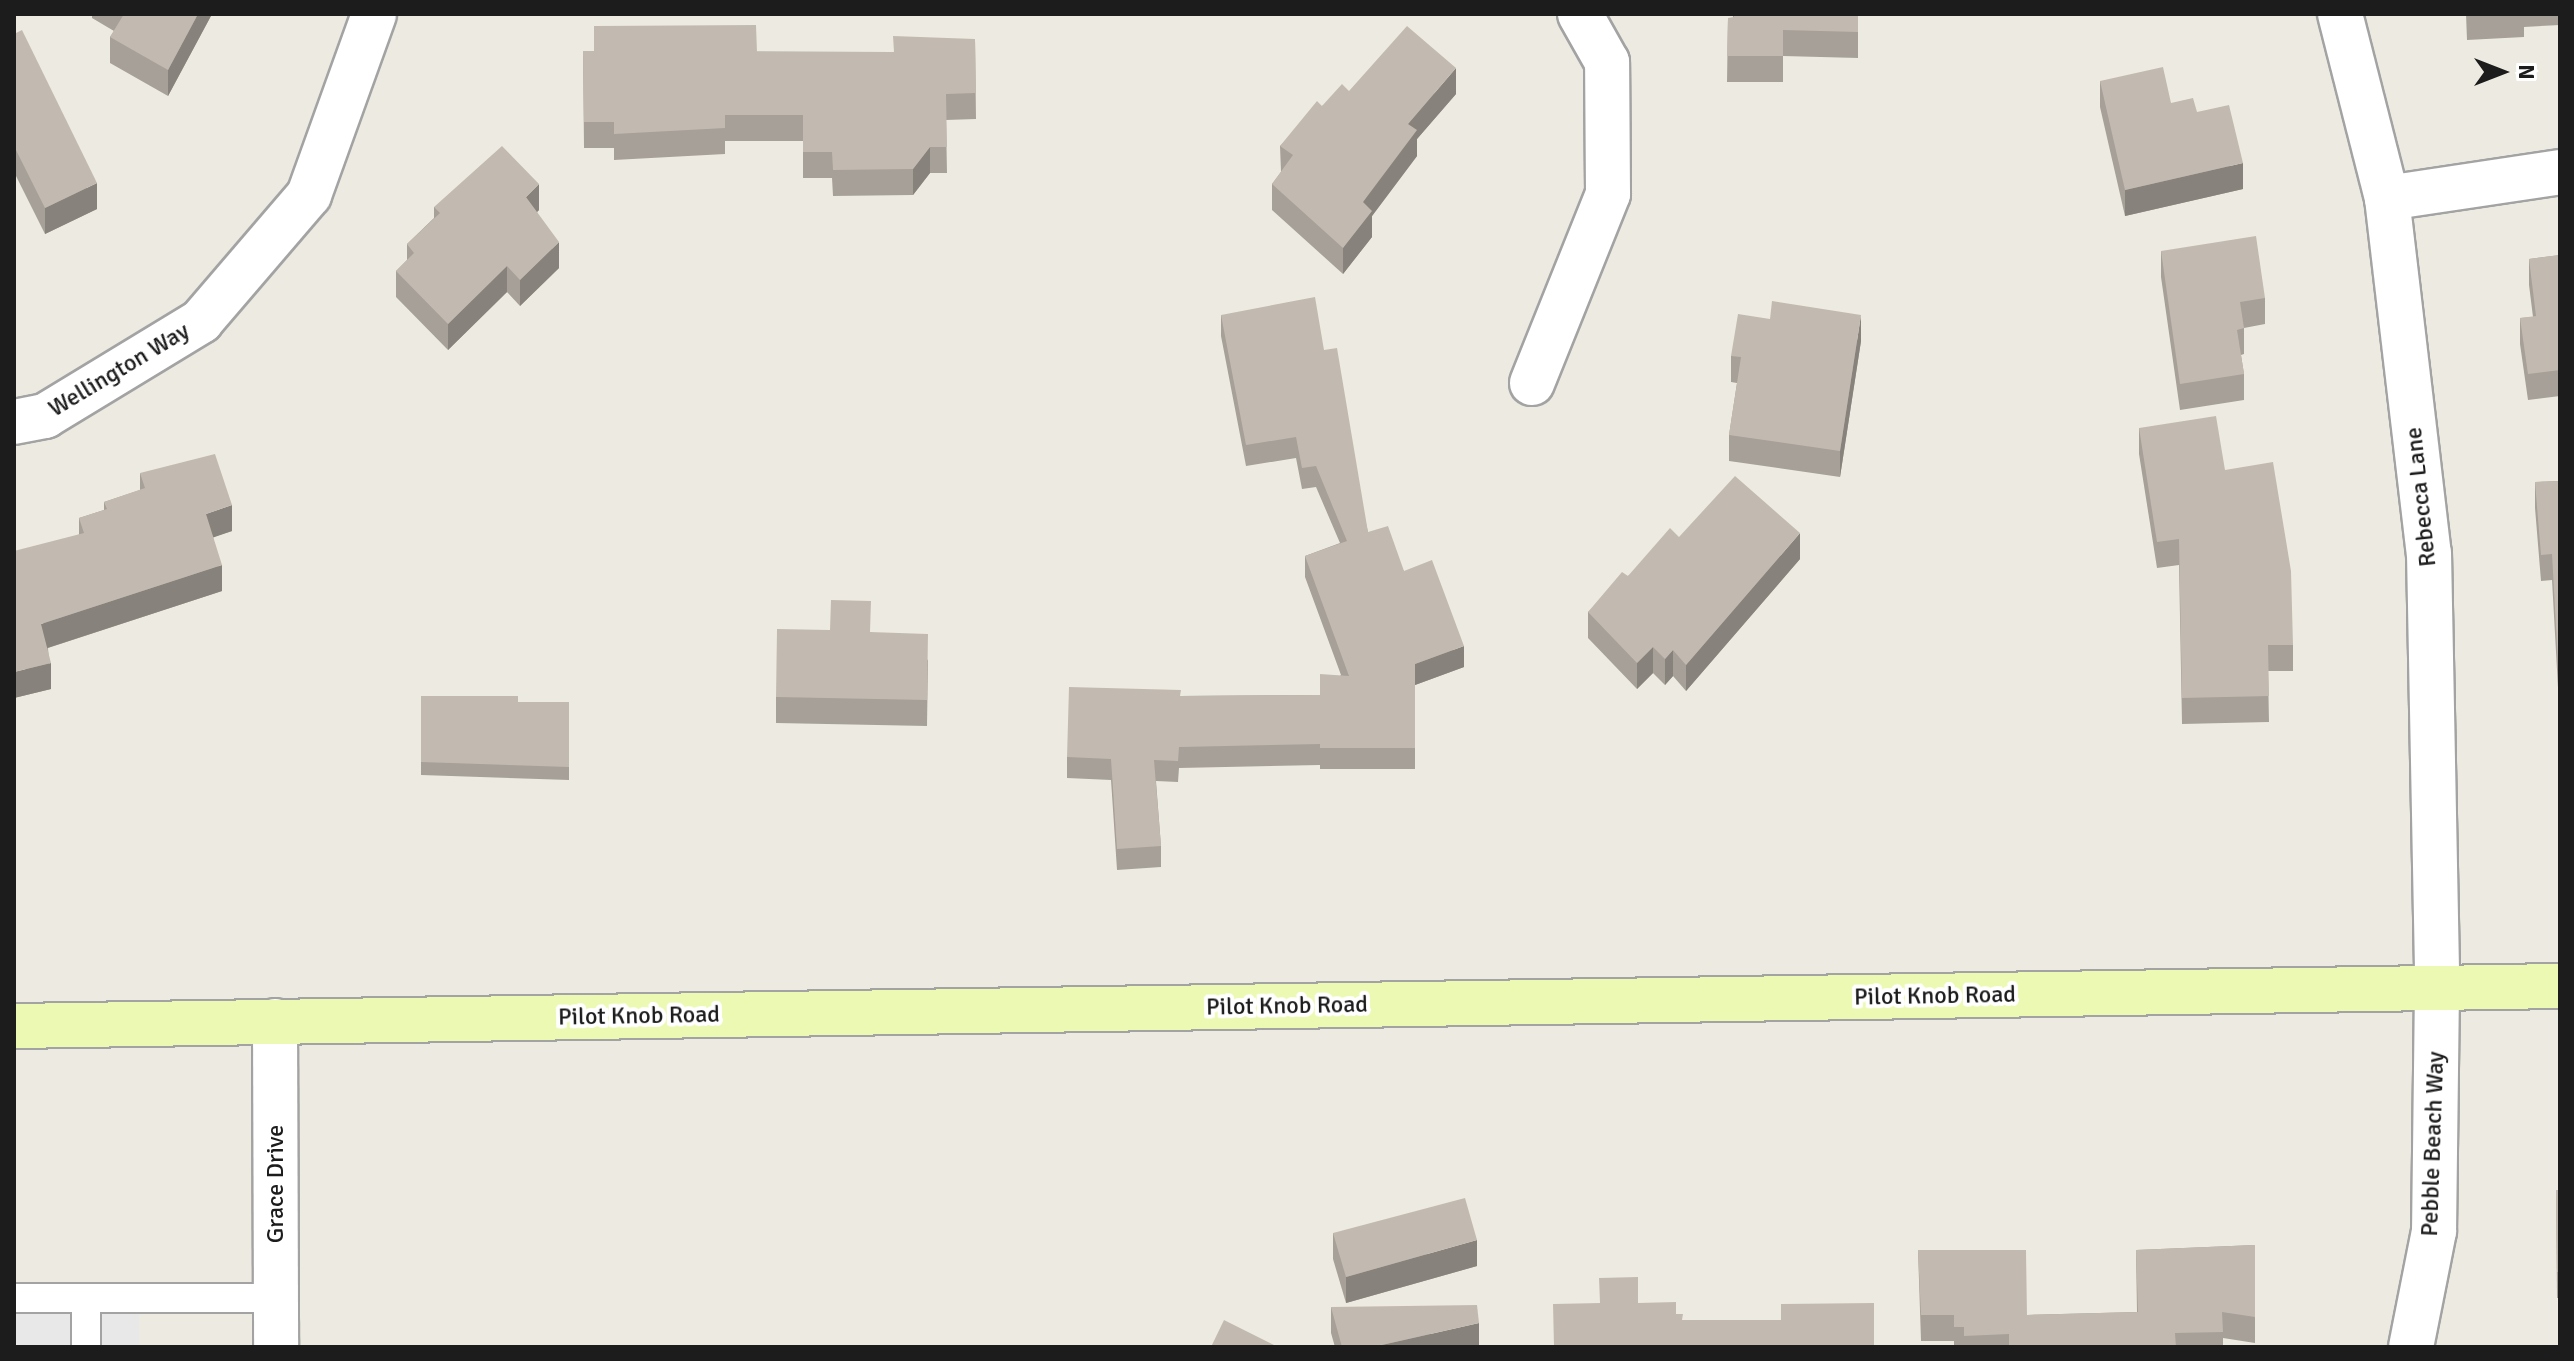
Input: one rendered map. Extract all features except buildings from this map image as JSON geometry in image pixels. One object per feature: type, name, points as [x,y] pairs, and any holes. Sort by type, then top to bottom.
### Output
[{"type":"main road","name":"Pilot Knob Road","points":[[14,1026],[2560,986]]},
{"type":"street","name":"Wellington Way","points":[[14,422],[45,416],[201,321],[309,195],[374,14]]},
{"type":"street","points":[[1532,383],[1608,194],[1607,62],[1580,14]]},
{"type":"street","name":"Rebecca Lane","points":[[2340,14],[2387,198],[2429,553],[2437,988]]},
{"type":"street","points":[[2387,198],[2560,172]]},
{"type":"street","name":"Pebble Beach Way","points":[[2411,1347],[2434,1231],[2437,988]]},
{"type":"street","name":"Grace Drive","points":[[275,1021],[276,1347]]},
{"type":"lane","points":[[14,1298],[276,1298]]},
{"type":"lane","points":[[86,1298],[86,1347]]},
{"type":"shaded area","points":[[139,1282],[139,1347],[14,1347],[14,1285]]}]
